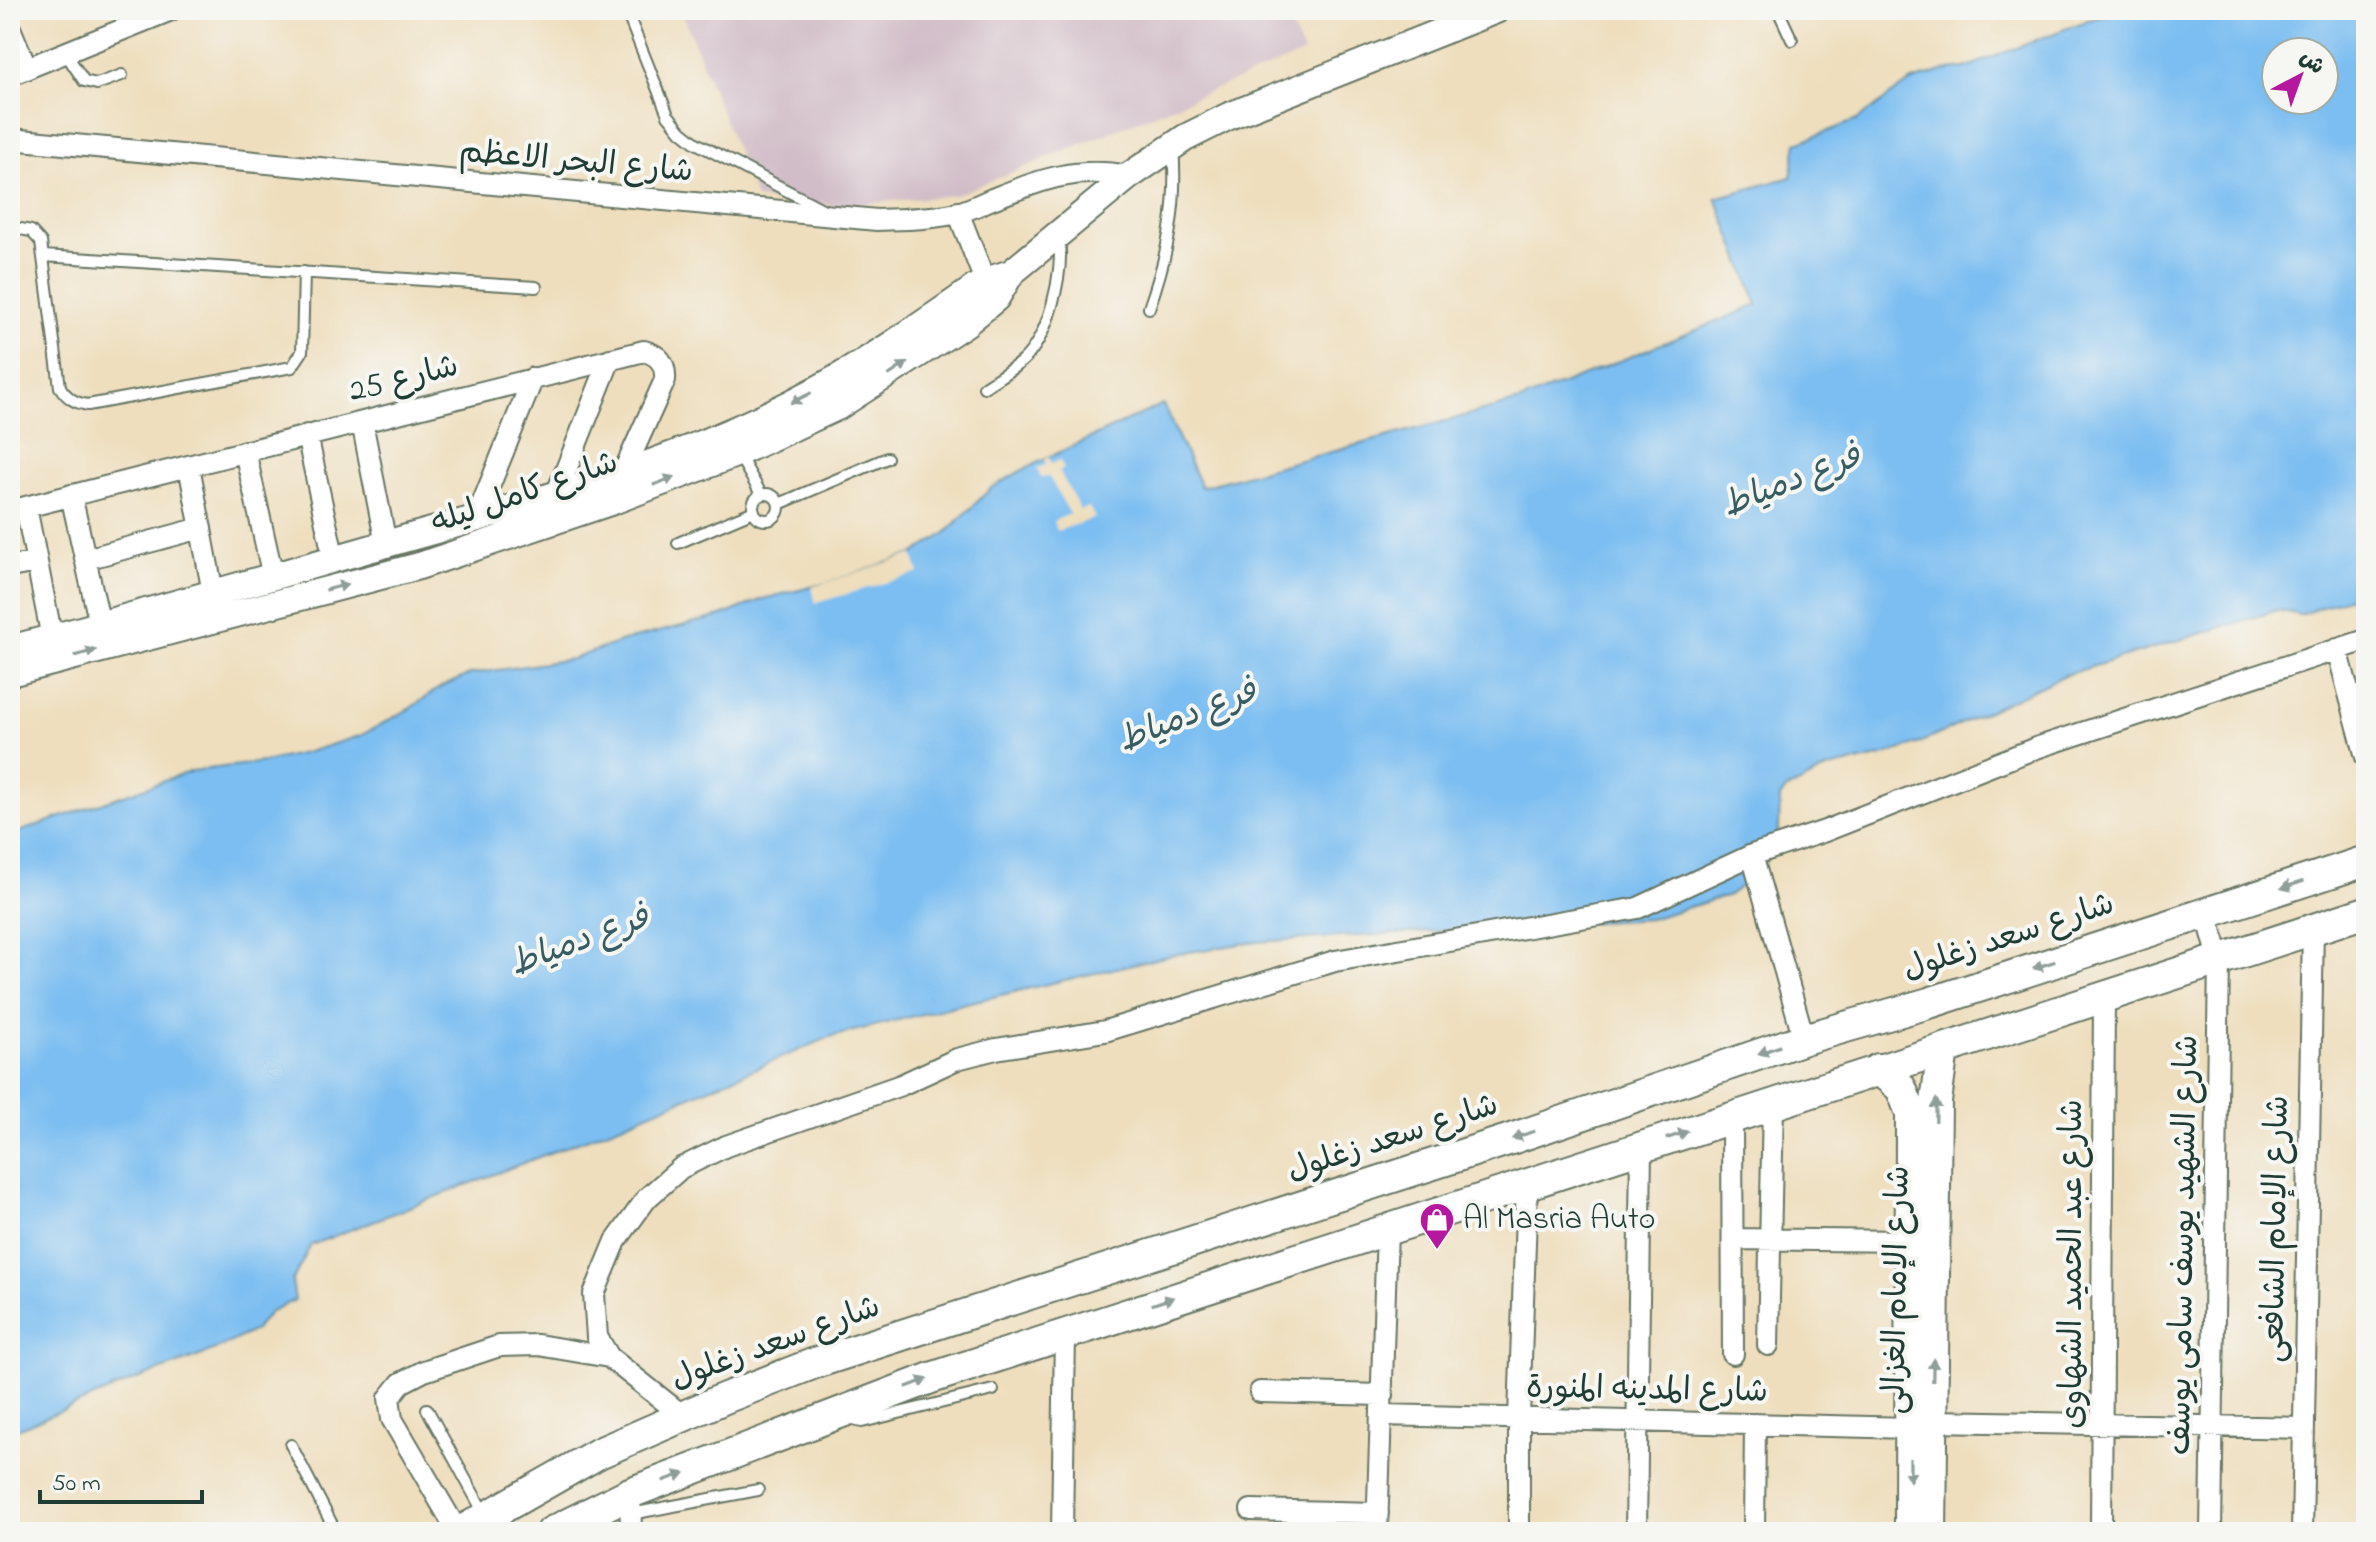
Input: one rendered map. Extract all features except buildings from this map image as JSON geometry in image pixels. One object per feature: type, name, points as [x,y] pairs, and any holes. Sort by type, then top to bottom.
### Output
[{"type":"main road","name":"شارع سعد زغلول","points":[[468,1527],[599,1453],[815,1363],[1511,1139],[1804,1039],[1929,1003],[2366,861]]},
{"type":"main road","points":[[552,1532],[631,1513],[853,1408],[931,1378],[2366,912]]},
{"type":"main road","name":"شارع الإمام الغزالى","points":[[1910,1532],[1921,1424],[1936,1102],[1943,1049]]},
{"type":"main road","name":"شارع الإمام الغزالى","points":[[1878,1069],[1901,1088],[1911,1113],[1911,1241],[1921,1424],[1931,1532]]},
{"type":"main road","points":[[1274,1265],[1297,1224],[1296,1216],[1289,1210]]},
{"type":"main road","points":[[1224,1232],[1220,1238],[1225,1247],[1274,1265]]},
{"type":"street","name":"شارع كامل ليله","points":[[11,650],[476,519],[837,407],[966,323],[990,290],[1129,176],[1172,146],[1229,116],[1496,10]]},
{"type":"street","points":[[10,28],[18,72],[162,12]]},
{"type":"street","name":"شارع البحر الاعظم","points":[[10,139],[839,218],[913,219],[958,212],[1049,177],[1089,171],[1129,176]]},
{"type":"street","points":[[958,212],[990,290]]},
{"type":"street","name":"شارع 25","points":[[18,509],[644,351],[658,358],[666,372],[663,387],[610,502]]},
{"type":"street","points":[[556,495],[610,359]]},
{"type":"street","points":[[476,519],[533,378]]},
{"type":"street","points":[[362,422],[386,544]]},
{"type":"street","points":[[307,435],[334,560]]},
{"type":"street","name":"شارع كامل ليله","points":[[11,650],[419,566],[610,502],[732,442]]},
{"type":"street","points":[[245,451],[273,577]]},
{"type":"street","points":[[189,466],[213,593]]},
{"type":"street","points":[[71,495],[100,625]]},
{"type":"street","points":[[18,509],[37,562],[52,638]]},
{"type":"street","points":[[86,559],[201,528]]},
{"type":"street","points":[[10,567],[37,562]]},
{"type":"street","points":[[683,1416],[609,1357],[597,1337],[594,1294],[616,1241],[647,1198],[681,1168],[726,1146],[901,1085],[957,1059],[996,1049],[1105,1031],[1335,961],[1638,908],[1752,855],[1825,831],[2036,748],[2366,640]]},
{"type":"street","points":[[2337,649],[2366,757]]},
{"type":"street","points":[[1752,855],[1804,1039]]},
{"type":"street","name":"شارع الشهيد يوسف سامى يوسف","points":[[2206,912],[2219,958],[2211,1532]]},
{"type":"street","name":"شارع الإمام الشافعى","points":[[2302,1532],[2313,927]]},
{"type":"street","name":"شارع عبد الحميد الشهاوى","points":[[2101,1532],[2104,997]]},
{"type":"street","points":[[1768,1345],[1773,1104]]},
{"type":"street","points":[[1732,1117],[1733,1354]]},
{"type":"street","points":[[1636,1532],[1641,1147]]},
{"type":"street","points":[[1519,1532],[1519,1418],[1527,1185]]},
{"type":"street","points":[[1251,1510],[1377,1522],[1387,1230]]},
{"type":"street","points":[[1733,1239],[1911,1241]]},
{"type":"street","points":[[1062,1532],[1065,1334]]},
{"type":"street","points":[[468,1527],[392,1419],[389,1398],[401,1383],[424,1371],[499,1346],[538,1345],[609,1357]]},
{"type":"street","name":"شارع المدينه المنورة","points":[[1260,1392],[1519,1418],[1755,1424],[2103,1424],[2304,1428]]},
{"type":"street","points":[[1754,1532],[1755,1424]]},
{"type":"lane","points":[[626,10],[668,115],[681,131],[696,143],[839,218]]},
{"type":"lane","points":[[1778,10],[1792,40]]},
{"type":"lane","points":[[66,54],[78,76],[91,84],[122,75]]},
{"type":"lane","points":[[1149,308],[1170,244],[1176,181],[1172,146]]},
{"type":"lane","points":[[10,227],[23,228],[37,236],[43,256],[60,387],[71,400],[88,405],[292,367],[302,352],[304,272]]},
{"type":"lane","points":[[984,387],[1022,362],[1034,347],[1052,306],[1059,280],[1062,257],[1058,234]]},
{"type":"lane","points":[[43,256],[536,287]]},
{"type":"lane","points":[[732,442],[761,494]]},
{"type":"lane","points":[[779,504],[887,458]]},
{"type":"lane","points":[[761,494],[772,494],[779,504],[778,512],[771,519],[761,519],[754,511],[754,501],[761,494]]},
{"type":"lane","points":[[678,543],[754,511]]},
{"type":"lane","points":[[853,1408],[855,1419],[862,1422],[993,1390]]},
{"type":"lane","points":[[427,1409],[468,1527]]},
{"type":"lane","points":[[291,1445],[336,1532]]},
{"type":"lane","points":[[631,1513],[758,1490]]},
{"type":"shaded area","points":[[681,10],[1284,10],[1304,53],[956,195],[840,206],[756,199]]},
{"type":"water","name":"فرع دمياط","points":[[2126,10],[2366,10],[2366,591],[2300,615],[2278,610],[2065,675],[1920,743],[1879,757],[1829,768],[1786,790],[1780,797],[1779,828],[1770,856],[1757,874],[1729,895],[1650,919],[1253,942],[1177,954],[830,1037],[619,1126],[311,1245],[292,1281],[295,1300],[271,1311],[255,1330],[213,1351],[10,1432],[10,835],[192,771],[264,762],[362,735],[441,687],[471,674],[572,659],[623,641],[721,616],[763,599],[827,583],[913,554],[946,533],[991,488],[1028,467],[1163,404],[1201,487],[1520,401],[1758,305],[1716,198],[1791,177],[1797,143],[1857,120],[1910,82],[1942,71],[1965,68],[2088,20]]},
{"type":"pier","points":[[1049,457],[1051,463],[1060,460],[1064,468],[1059,471],[1080,510],[1089,507],[1095,518],[1057,531],[1053,521],[1070,514],[1049,477],[1041,478],[1037,468],[1046,465],[1044,459]]},
{"type":"pier","points":[[913,554],[919,573],[816,603],[812,587]]},
{"type":"place","name":"Al Masria Auto","points":[[1437,1251]]}]
